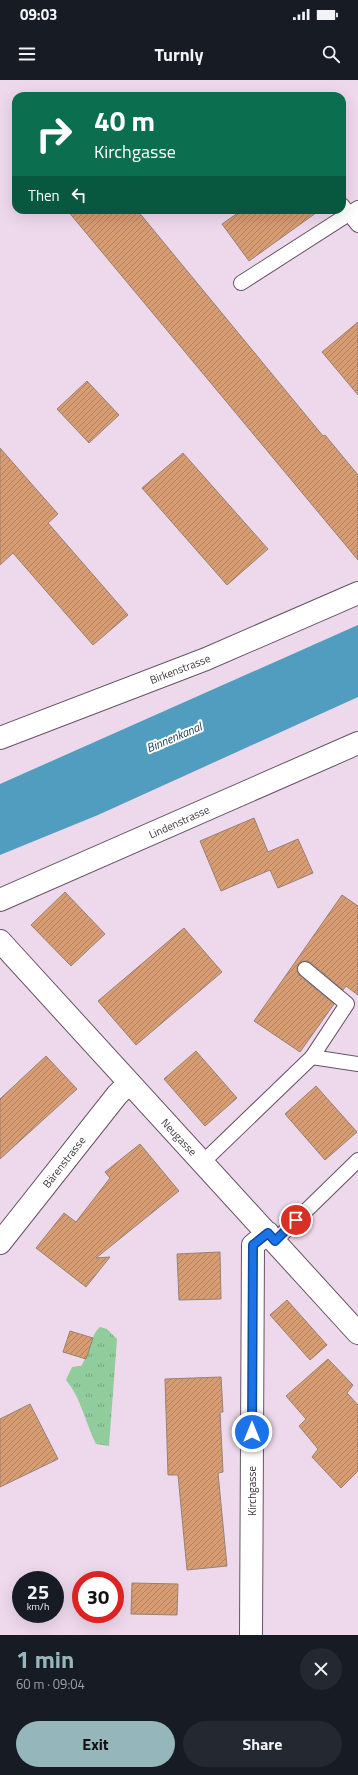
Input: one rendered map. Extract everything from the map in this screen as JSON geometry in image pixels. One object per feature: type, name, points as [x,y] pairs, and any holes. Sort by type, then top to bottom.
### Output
[{"type":"street","name":"Birkenstrasse","points":[[0,738],[206,659],[358,593]]},
{"type":"street","name":"Lindenstrasse","points":[[0,900],[358,743]]},
{"type":"street","name":"Neugasse","points":[[0,941],[358,1333]]},
{"type":"street","name":"Bärenstrasse","points":[[0,1243],[117,1095],[130,1083]]},
{"type":"street","name":"Kirchgasse","points":[[251,1635],[253,1245],[271,1237]]},
{"type":"lane","points":[[350,209],[358,225]]},
{"type":"lane","points":[[241,283],[343,214]]},
{"type":"lane","points":[[203,1162],[312,1057],[347,1004],[305,969]]},
{"type":"lane","points":[[312,1057],[358,1064]]},
{"type":"lane","points":[[271,1237],[358,1160]]},
{"type":"green space","points":[[100,1327],[107,1329],[117,1339],[109,1446],[96,1444],[79,1402],[66,1380],[72,1367],[81,1366],[96,1331]]},
{"type":"water","name":"Binnenkanal","points":[[358,625],[358,697],[98,815],[0,855],[0,784]]},
{"type":"building","points":[[70,214],[140,214],[323,436],[325,435],[358,475],[358,560]]},
{"type":"building","points":[[236,214],[314,214],[249,261],[222,224]]},
{"type":"building","points":[[358,322],[358,395],[322,352]]},
{"type":"building","points":[[87,381],[119,415],[89,443],[57,409]]},
{"type":"building","points":[[0,448],[58,514],[48,523],[128,615],[93,645],[13,553],[0,565]]},
{"type":"building","points":[[183,453],[268,549],[227,585],[142,488]]},
{"type":"building","points":[[254,818],[268,852],[298,839],[313,873],[278,888],[270,870],[221,891],[200,841]]},
{"type":"building","points":[[65,892],[105,934],[71,966],[31,925]]},
{"type":"building","points":[[342,895],[358,906],[358,995],[346,986],[343,990],[310,962],[306,961],[299,963],[297,968],[299,975],[334,1004],[300,1052],[254,1021]]},
{"type":"building","points":[[184,928],[222,972],[136,1045],[98,1001]]},
{"type":"building","points":[[196,1051],[237,1098],[205,1126],[164,1079]]},
{"type":"building","points":[[46,1056],[77,1089],[0,1159],[0,1099]]},
{"type":"building","points":[[316,1086],[357,1132],[325,1160],[285,1114]]},
{"type":"building","points":[[140,1144],[179,1191],[96,1258],[110,1257],[86,1287],[36,1248],[64,1213],[76,1222],[110,1178],[105,1172]]},
{"type":"building","points":[[220,1252],[221,1299],[179,1300],[177,1254]]},
{"type":"building","points":[[287,1300],[327,1345],[310,1360],[270,1315]]},
{"type":"building","points":[[70,1331],[93,1338],[86,1359],[63,1352]]},
{"type":"building","points":[[328,1359],[353,1385],[347,1393],[358,1405],[358,1471],[341,1488],[312,1457],[318,1449],[299,1426],[306,1419],[286,1396]]},
{"type":"building","points":[[221,1377],[223,1412],[220,1412],[223,1472],[218,1473],[227,1566],[187,1570],[178,1475],[168,1475],[165,1379]]},
{"type":"building","points":[[30,1404],[58,1459],[0,1487],[0,1419]]},
{"type":"building","points":[[132,1583],[178,1584],[177,1615],[131,1614]]},
{"type":"route","points":[[252,1432],[253,1245],[268,1233],[275,1241],[296,1220]]}]
